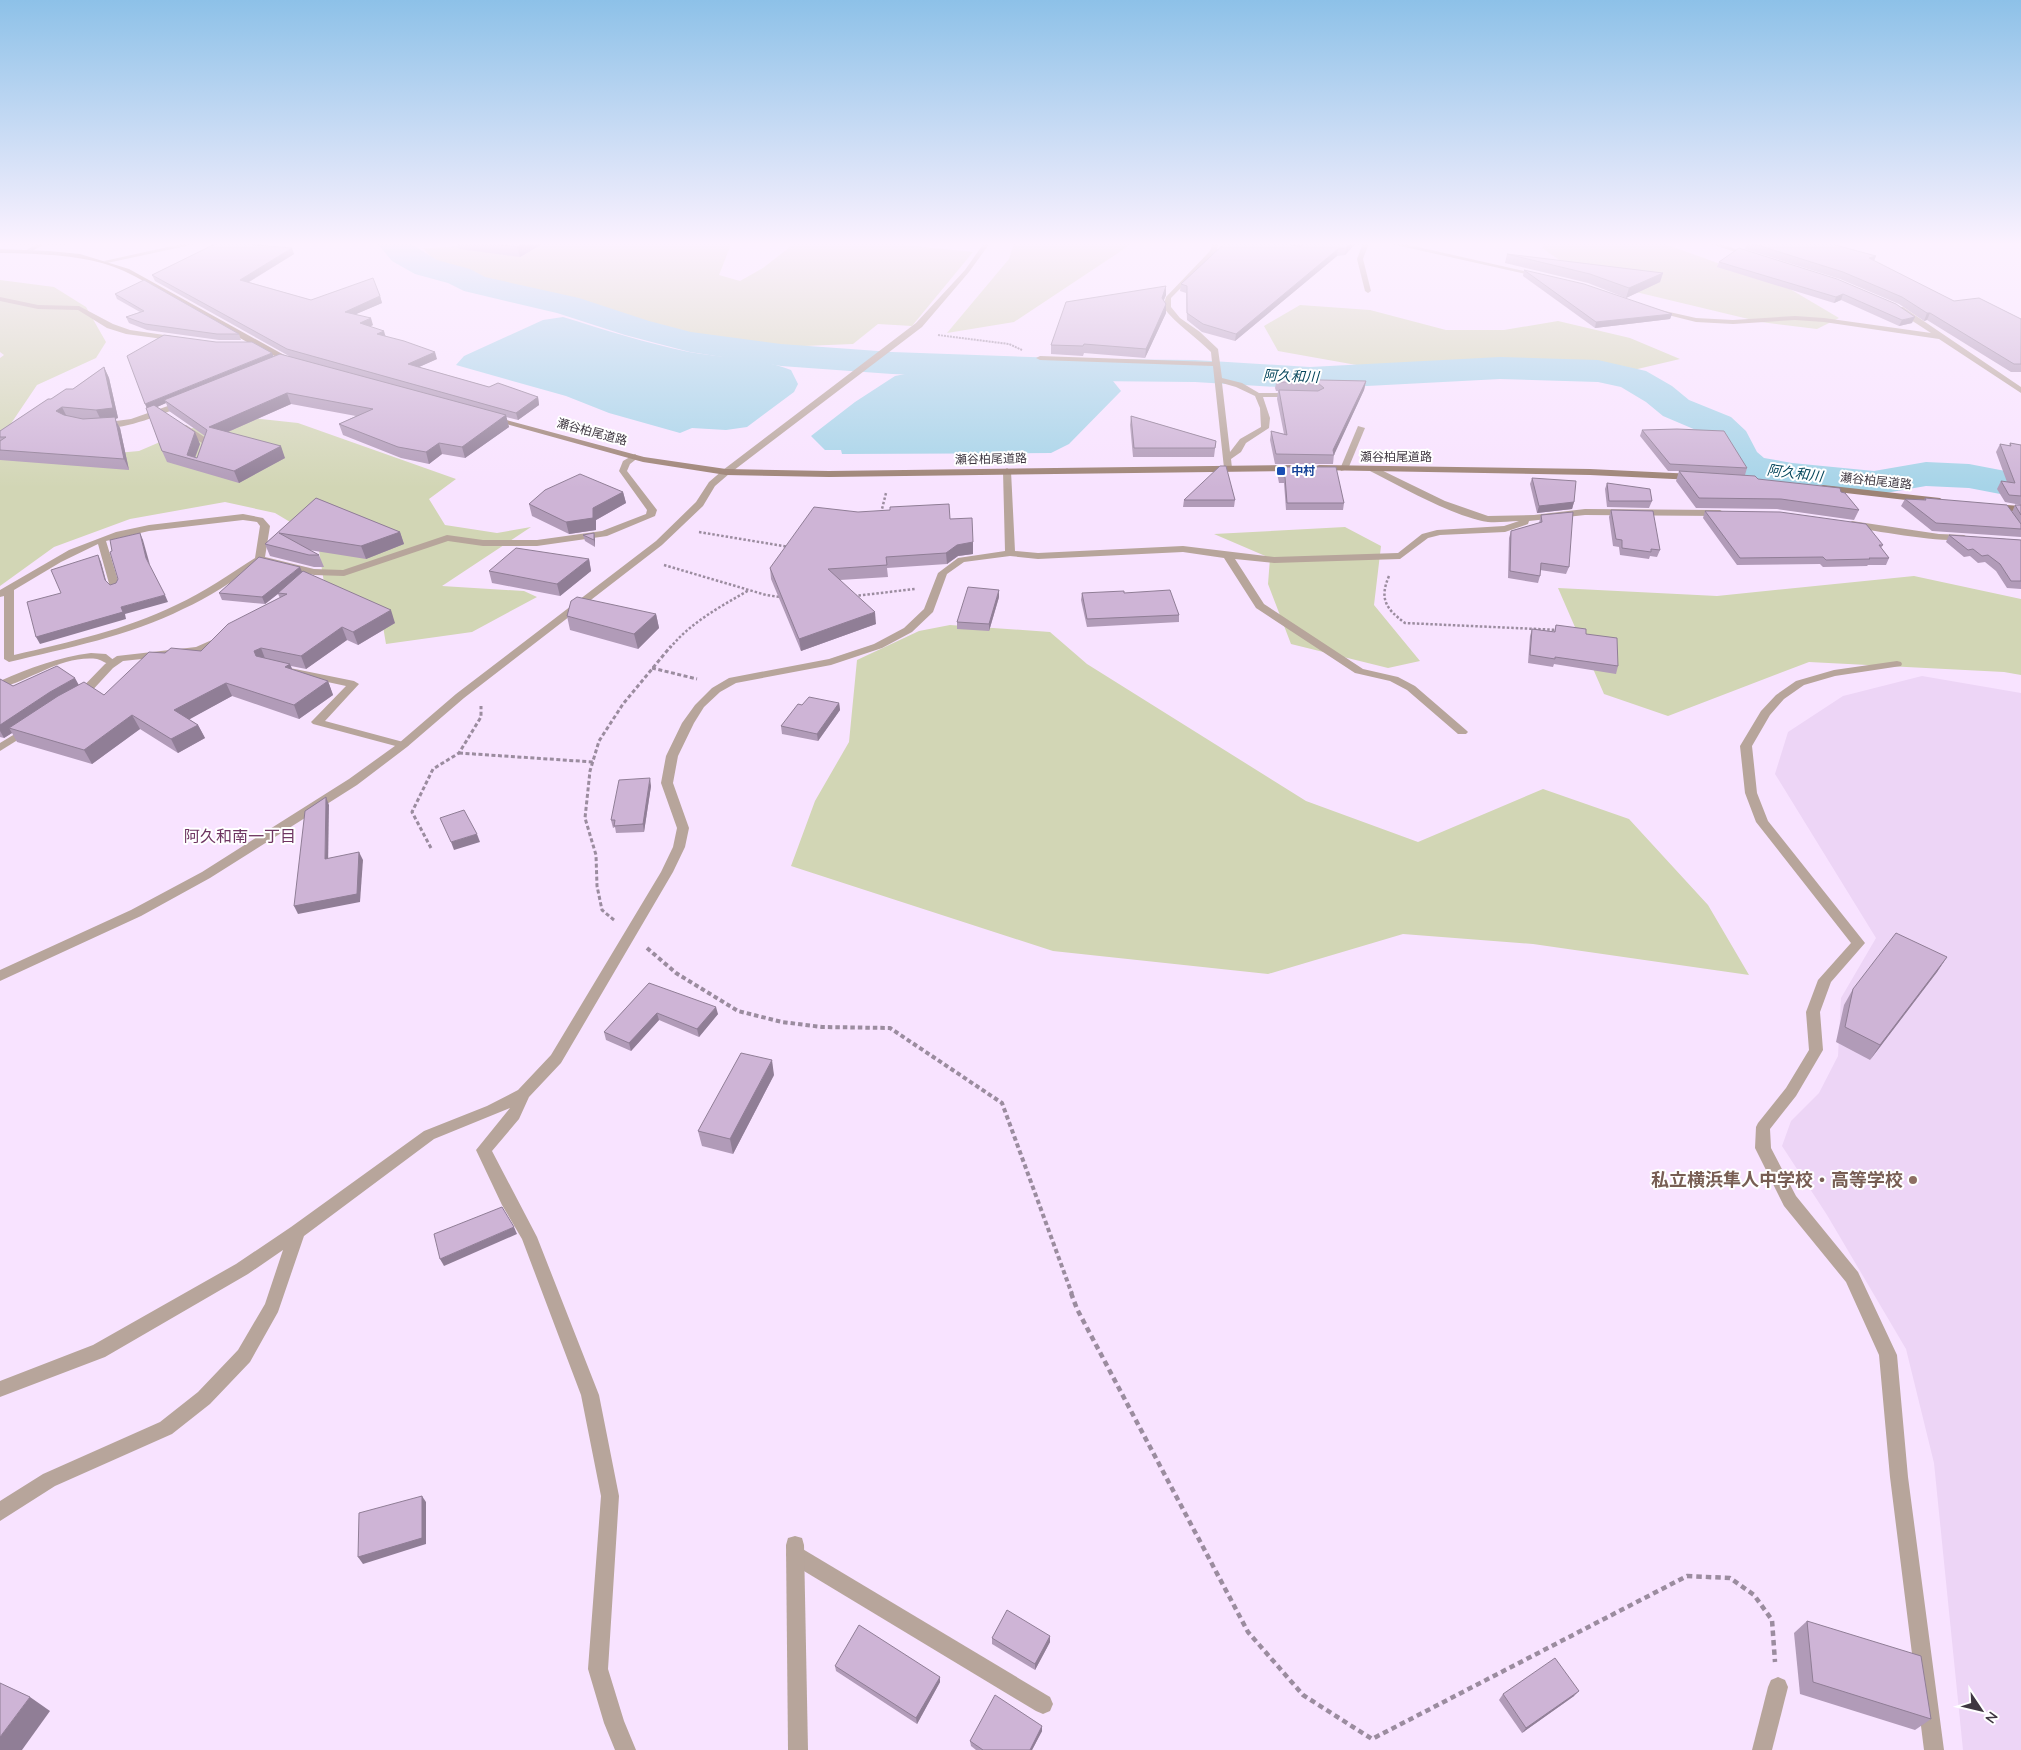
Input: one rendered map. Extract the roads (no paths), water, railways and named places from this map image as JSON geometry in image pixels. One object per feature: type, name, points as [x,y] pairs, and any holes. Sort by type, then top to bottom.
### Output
[{"type":"main road","points":[[222,325],[286,360],[295,362]]},
{"type":"main road","name":"瀬谷柏尾道路","points":[[485,415],[635,457],[726,472],[892,473],[1228,468],[1590,472],[1707,477]]},
{"type":"main road","name":"瀬谷柏尾道路","points":[[1816,487],[1952,502]]},
{"type":"main road","points":[[1980,505],[2021,509]]},
{"type":"street","points":[[108,325],[129,332],[190,340]]},
{"type":"street","points":[[0,976],[136,913],[206,875],[290,823],[403,746],[470,689],[677,528],[700,504],[712,484],[726,472],[866,367],[917,325]]},
{"type":"street","points":[[1184,325],[1215,351],[1228,468]]},
{"type":"street","points":[[1856,325],[1942,337]]},
{"type":"street","points":[[1923,325],[2021,391]]},
{"type":"street","points":[[237,344],[256,344]]},
{"type":"street","points":[[1040,358],[1217,365]]},
{"type":"street","points":[[277,363],[286,360]]},
{"type":"street","points":[[1218,378],[1239,385],[1258,395],[1307,396]]},
{"type":"street","points":[[2005,380],[2021,379]]},
{"type":"street","points":[[1227,458],[1238,450],[1243,441],[1265,428],[1264,408],[1258,395]]},
{"type":"street","points":[[96,425],[115,425],[168,417],[188,400]]},
{"type":"street","points":[[168,417],[206,442],[198,466]]},
{"type":"street","points":[[1344,469],[1361,428]]},
{"type":"street","points":[[260,559],[264,526],[260,520],[243,517],[120,534],[100,540],[5,591],[9,659],[98,638],[168,613],[197,599],[260,559],[311,575],[344,573],[447,538],[483,543],[537,542],[604,534],[650,516],[652,510],[624,471],[626,463],[635,457]]},
{"type":"street","points":[[1372,469],[1470,514],[1488,519],[1534,518],[1585,512],[1728,513]]},
{"type":"street","points":[[1007,471],[1010,553]]},
{"type":"street","points":[[626,1750],[614,1723],[598,1669],[610,1496],[590,1395],[529,1237],[508,1200],[484,1150],[514,1115],[523,1094],[556,1058],[667,872],[679,847],[683,828],[667,783],[672,756],[688,723],[700,705],[716,690],[733,680],[831,662],[878,646],[908,630],[929,610],[942,573],[961,560],[1010,553],[1038,556],[1183,549],[1274,560],[1400,556],[1425,536],[1440,532],[1505,529],[1534,518]]},
{"type":"street","points":[[1842,523],[1939,538],[1976,539]]},
{"type":"street","points":[[100,540],[115,587]]},
{"type":"street","points":[[1227,555],[1260,606],[1359,672],[1394,679],[1411,688],[1462,732]]},
{"type":"street","points":[[70,701],[87,692],[111,662],[121,658],[198,650],[220,640],[233,630]]},
{"type":"street","points":[[0,685],[51,665],[75,659],[103,656],[111,662]]},
{"type":"street","points":[[1897,664],[1834,674],[1800,683],[1780,697],[1765,713],[1746,746],[1751,793],[1762,822],[1858,943],[1825,980],[1813,1012],[1816,1050],[1791,1092],[1763,1127],[1763,1148],[1790,1201],[1852,1277],[1888,1355],[1899,1477],[1934,1750]]},
{"type":"street","points":[[283,669],[354,684],[317,722],[403,746]]},
{"type":"street","points":[[0,748],[40,721]]},
{"type":"street","points":[[0,1389],[99,1351],[242,1269],[297,1232],[429,1135],[492,1110],[523,1094]]},
{"type":"street","points":[[0,1512],[49,1480],[166,1428],[204,1398],[244,1356],[272,1307],[297,1232]]},
{"type":"street","points":[[798,1750],[795,1550],[1043,1704]]},
{"type":"street","points":[[1762,1750],[1778,1687]]},
{"type":"water","points":[[533,325],[588,325],[689,352],[779,366],[791,370],[798,384],[794,392],[747,427],[726,430],[692,428],[680,433],[609,413],[566,396],[456,365],[464,356]]},
{"type":"water","points":[[996,367],[1088,370],[1086,379],[1113,381],[1121,391],[1069,444],[1051,453],[842,454],[841,450],[825,450],[811,436],[855,402],[895,376],[910,373],[996,375]]},
{"type":"waterway","name":"阿久和川","points":[[627,325],[690,342],[781,355],[892,363],[1088,370],[1195,371],[1310,378],[1500,368],[1598,371],[1633,379],[1659,394],[1676,408],[1717,425],[1732,439],[1739,458],[1752,468],[1792,475],[1874,483],[1926,474],[1969,476],[2021,486]]},
{"type":"place","name":"中村","points":[[1281,471]]},
{"type":"place","name":"私立横浜隼人中学校・高等学校","points":[[1913,1180]]},
{"type":"district","name":"阿久和南一丁目","points":[[240,836]]}]
